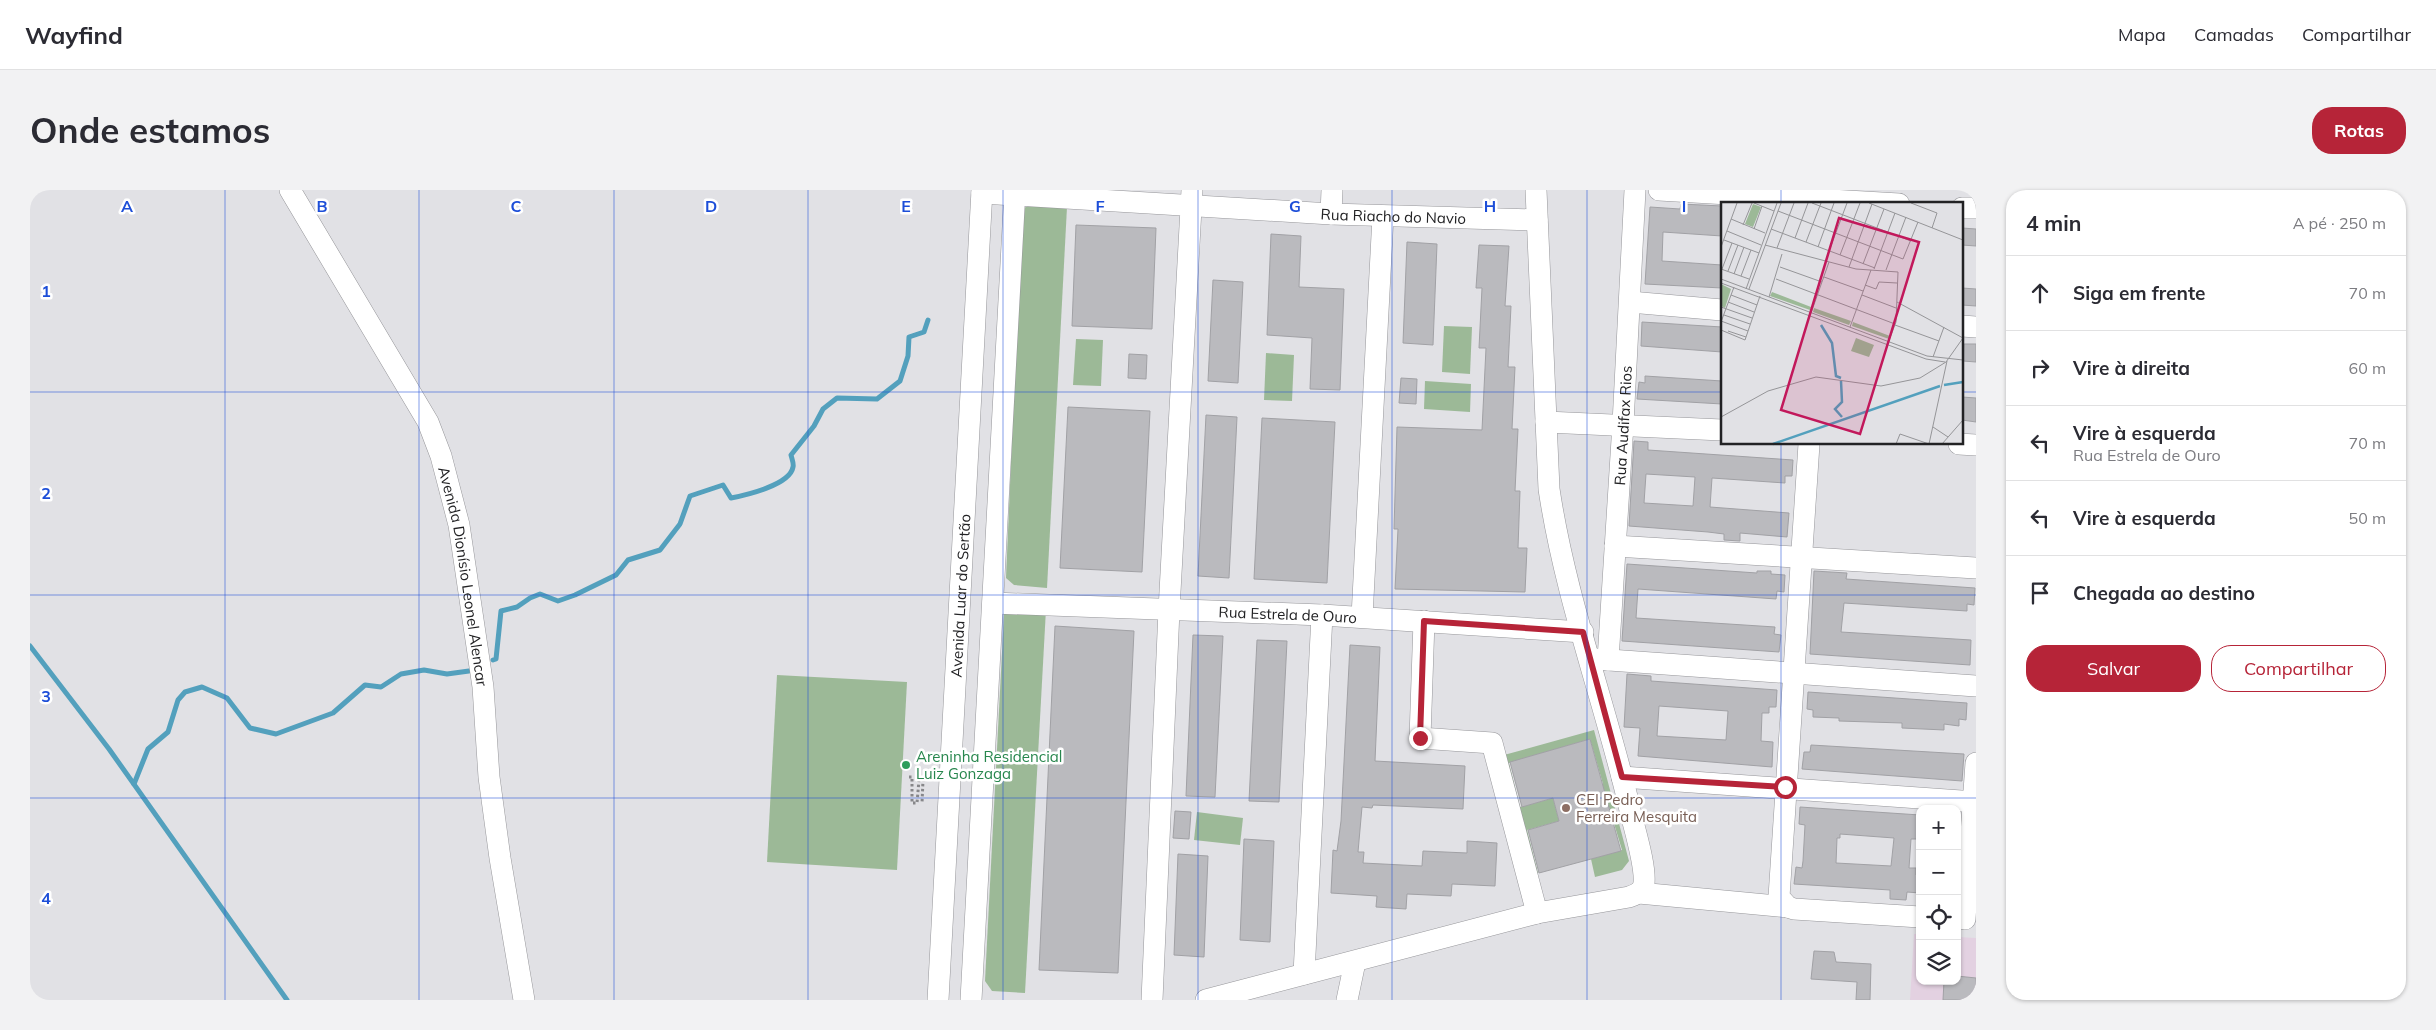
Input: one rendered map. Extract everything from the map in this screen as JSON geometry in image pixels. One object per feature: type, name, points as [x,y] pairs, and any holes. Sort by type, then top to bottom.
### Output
[{"type":"street","name":"Avenida Dionísio Leonel Alencar","points":[[290,190],[428,422],[441,456],[459,525],[475,629],[483,687],[492,795],[524,1000]]},
{"type":"street","points":[[1331,214],[1332,190]]},
{"type":"street","points":[[1536,190],[1549,489],[1554,525],[1562,564],[1583,632],[1599,659],[1643,874],[1644,881],[1639,893]]},
{"type":"street","name":"Rua Audifax Rios","points":[[1599,659],[1615,546],[1630,302],[1634,190]]},
{"type":"street","points":[[1659,190],[1875,202]]},
{"type":"street","name":"Rua Riacho do Navio","points":[[982,191],[1191,198],[1331,214],[1537,220]]},
{"type":"street","name":"Avenida Luar do Sertão","points":[[938,1000],[982,191]]},
{"type":"street","points":[[971,1000],[1014,193]]},
{"type":"street","points":[[1152,1000],[1169,610],[1191,198]]},
{"type":"street","points":[[1362,617],[1383,216]]},
{"type":"street","points":[[1630,302],[1721,310]]},
{"type":"street","points":[[1546,422],[1721,430]]},
{"type":"street","points":[[1788,907],[1779,896],[1809,445]]},
{"type":"street","points":[[1615,546],[1976,568]]},
{"type":"street","name":"Rua Estrela de Ouro","points":[[993,603],[1322,615],[1583,632]]},
{"type":"street","points":[[1304,974],[1322,615]]},
{"type":"street","points":[[1424,621],[1420,738],[1492,743],[1537,913]]},
{"type":"street","points":[[1599,659],[1976,686]]},
{"type":"street","points":[[1966,919],[1976,763]]},
{"type":"street","points":[[1622,777],[1785,787],[1975,802]]},
{"type":"street","points":[[1206,1000],[1537,913],[1629,897],[1639,893],[1788,907],[1816,912],[1916,917]]},
{"type":"street","points":[[1347,1000],[1355,962]]},
{"type":"street","points":[[938,1000],[962,1000]]},
{"type":"path","points":[[909,777],[912,777],[912,803],[917,803],[918,780],[923,780],[922,803]]},
{"type":"shaded area","points":[[1914,934],[1916,934],[1916,985],[1961,985],[1961,937],[1976,938],[1976,1000],[1910,1000]]},
{"type":"green space","points":[[1030,205],[1067,207],[1047,588],[1014,585],[1006,578],[1022,209]]},
{"type":"green space","points":[[1444,326],[1472,327],[1470,374],[1442,372]]},
{"type":"green space","points":[[1076,339],[1103,340],[1101,386],[1073,385]]},
{"type":"green space","points":[[1266,353],[1294,355],[1292,401],[1264,400]]},
{"type":"green space","points":[[1425,381],[1471,384],[1470,412],[1424,409]]},
{"type":"green space","points":[[1046,609],[1025,993],[992,991],[985,981],[1004,614]]},
{"type":"green space","points":[[777,675],[907,682],[897,870],[767,862]]},
{"type":"green space","points":[[1594,730],[1629,861],[1622,870],[1595,877],[1591,859],[1622,850],[1609,807],[1578,815],[1572,793],[1603,784],[1590,739],[1509,763],[1520,807],[1553,798],[1559,821],[1527,830],[1538,873],[1535,874],[1504,755]]},
{"type":"green space","points":[[1197,812],[1243,818],[1240,845],[1194,840]]},
{"type":"building","points":[[1681,204],[1721,206],[1721,236],[1663,232],[1662,261],[1721,265],[1721,288],[1645,284],[1650,207],[1680,209]]},
{"type":"building","points":[[1076,225],[1156,228],[1152,329],[1072,326]]},
{"type":"building","points":[[1964,228],[1976,229],[1976,246],[1964,245]]},
{"type":"building","points":[[1271,234],[1301,236],[1299,287],[1344,289],[1340,390],[1310,389],[1312,338],[1267,335]]},
{"type":"building","points":[[1407,242],[1437,244],[1433,345],[1403,343]]},
{"type":"building","points":[[1479,245],[1509,246],[1505,306],[1511,306],[1508,367],[1515,367],[1512,429],[1518,429],[1515,491],[1520,491],[1518,548],[1527,548],[1525,592],[1395,589],[1398,529],[1394,529],[1397,427],[1482,430],[1486,348],[1479,348],[1482,288],[1476,288]]},
{"type":"building","points":[[1213,280],[1243,282],[1238,383],[1208,381]]},
{"type":"building","points":[[1964,288],[1976,289],[1976,306],[1964,305]]},
{"type":"building","points":[[1642,322],[1721,327],[1721,352],[1641,346]]},
{"type":"building","points":[[1964,344],[1976,344],[1976,362],[1964,361]]},
{"type":"building","points":[[1129,354],[1147,355],[1146,379],[1128,378]]},
{"type":"building","points":[[1645,376],[1721,381],[1721,404],[1637,399],[1639,382],[1645,383]]},
{"type":"building","points":[[1401,378],[1417,379],[1416,404],[1399,403]]},
{"type":"building","points":[[1964,397],[1976,398],[1976,422],[1964,420]]},
{"type":"building","points":[[1068,407],[1150,411],[1142,572],[1060,568]]},
{"type":"building","points":[[1206,415],[1237,417],[1229,578],[1198,576]]},
{"type":"building","points":[[1262,418],[1335,422],[1327,583],[1254,579]]},
{"type":"building","points":[[1634,441],[1648,442],[1648,450],[1793,460],[1792,476],[1785,476],[1785,483],[1712,478],[1710,507],[1789,513],[1787,537],[1740,533],[1740,541],[1724,540],[1724,534],[1629,526]],"holes":[[[1646,474],[1695,477],[1693,506],[1644,503]]]},
{"type":"building","points":[[1627,564],[1757,573],[1757,571],[1771,571],[1771,574],[1785,575],[1784,592],[1777,591],[1776,599],[1638,589],[1636,618],[1775,627],[1774,634],[1781,635],[1779,652],[1622,641]]},
{"type":"building","points":[[1814,571],[1847,573],[1846,579],[1975,588],[1974,605],[1967,604],[1967,611],[1844,603],[1841,632],[1971,640],[1970,665],[1810,654]]},
{"type":"building","points":[[1055,626],[1134,631],[1118,973],[1039,970]]},
{"type":"building","points":[[1193,635],[1223,636],[1215,797],[1186,796]]},
{"type":"building","points":[[1257,640],[1287,641],[1279,802],[1249,801]]},
{"type":"building","points":[[1350,645],[1380,647],[1375,761],[1465,766],[1463,809],[1373,805],[1372,808],[1362,807],[1358,852],[1364,852],[1363,863],[1422,866],[1423,851],[1467,853],[1467,841],[1497,843],[1495,886],[1452,884],[1451,896],[1407,894],[1406,909],[1376,907],[1377,896],[1331,893],[1333,850],[1337,851],[1341,821]]},
{"type":"building","points":[[1627,674],[1651,676],[1651,681],[1777,690],[1776,707],[1769,707],[1769,713],[1762,713],[1761,741],[1773,742],[1772,767],[1638,756],[1640,728],[1624,727]],"holes":[[[1659,706],[1728,711],[1726,740],[1657,736]]]},
{"type":"building","points":[[1808,692],[1967,703],[1966,720],[1959,719],[1959,726],[1944,724],[1944,730],[1902,728],[1902,723],[1839,721],[1839,718],[1813,717],[1813,710],[1807,709]]},
{"type":"building","name":"CEI Pedro Ferreira Mesquita","points":[[1590,739],[1621,851],[1539,873],[1528,830],[1559,821],[1553,798],[1522,807],[1510,762]]},
{"type":"building","points":[[1811,745],[1964,754],[1962,781],[1802,769],[1804,752],[1810,752]]},
{"type":"building","points":[[1800,807],[1916,815],[1916,839],[1911,839],[1909,868],[1916,868],[1916,893],[1907,892],[1906,900],[1890,899],[1890,890],[1794,884],[1796,867],[1802,868],[1805,825],[1799,824]],"holes":[[[1840,834],[1894,838],[1891,866],[1836,863],[1837,838],[1840,838]]]},
{"type":"building","points":[[1175,811],[1191,812],[1189,839],[1173,838]]},
{"type":"building","points":[[1244,839],[1274,841],[1270,942],[1240,940]]},
{"type":"building","points":[[1178,854],[1208,856],[1204,957],[1174,955]]},
{"type":"building","points":[[1814,951],[1834,952],[1836,962],[1871,964],[1870,1000],[1856,1000],[1857,982],[1811,979]]},
{"type":"building","points":[[1961,976],[1976,978],[1976,1000],[1943,1000],[1944,985],[1961,985]]},
{"type":"waterway","points":[[493,660],[496,659],[501,611],[517,607],[540,594],[558,601],[575,595],[616,575],[628,560],[660,550],[680,524],[690,496],[723,485],[731,498],[766,488],[784,479],[793,467],[791,455],[814,426],[823,409],[837,398],[877,399],[900,381],[908,356],[909,337],[924,332],[928,320]]},
{"type":"waterway","points":[[30,646],[109,749],[287,1000]]},
{"type":"waterway","points":[[134,784],[148,749],[168,732],[178,700],[185,692],[202,687],[227,698],[250,728],[276,734],[333,713],[365,685],[381,687],[401,674],[424,670],[447,674],[469,671]]},
{"type":"place","name":"Areninha Residencial Luiz Gonzaga","points":[[906,765]]},
{"type":"place","name":"CEI Pedro Ferreira Mesquita","points":[[1566,808]]},
{"type":"route","points":[[1420,738],[1424,621],[1583,632],[1622,777],[1785,787]]}]
